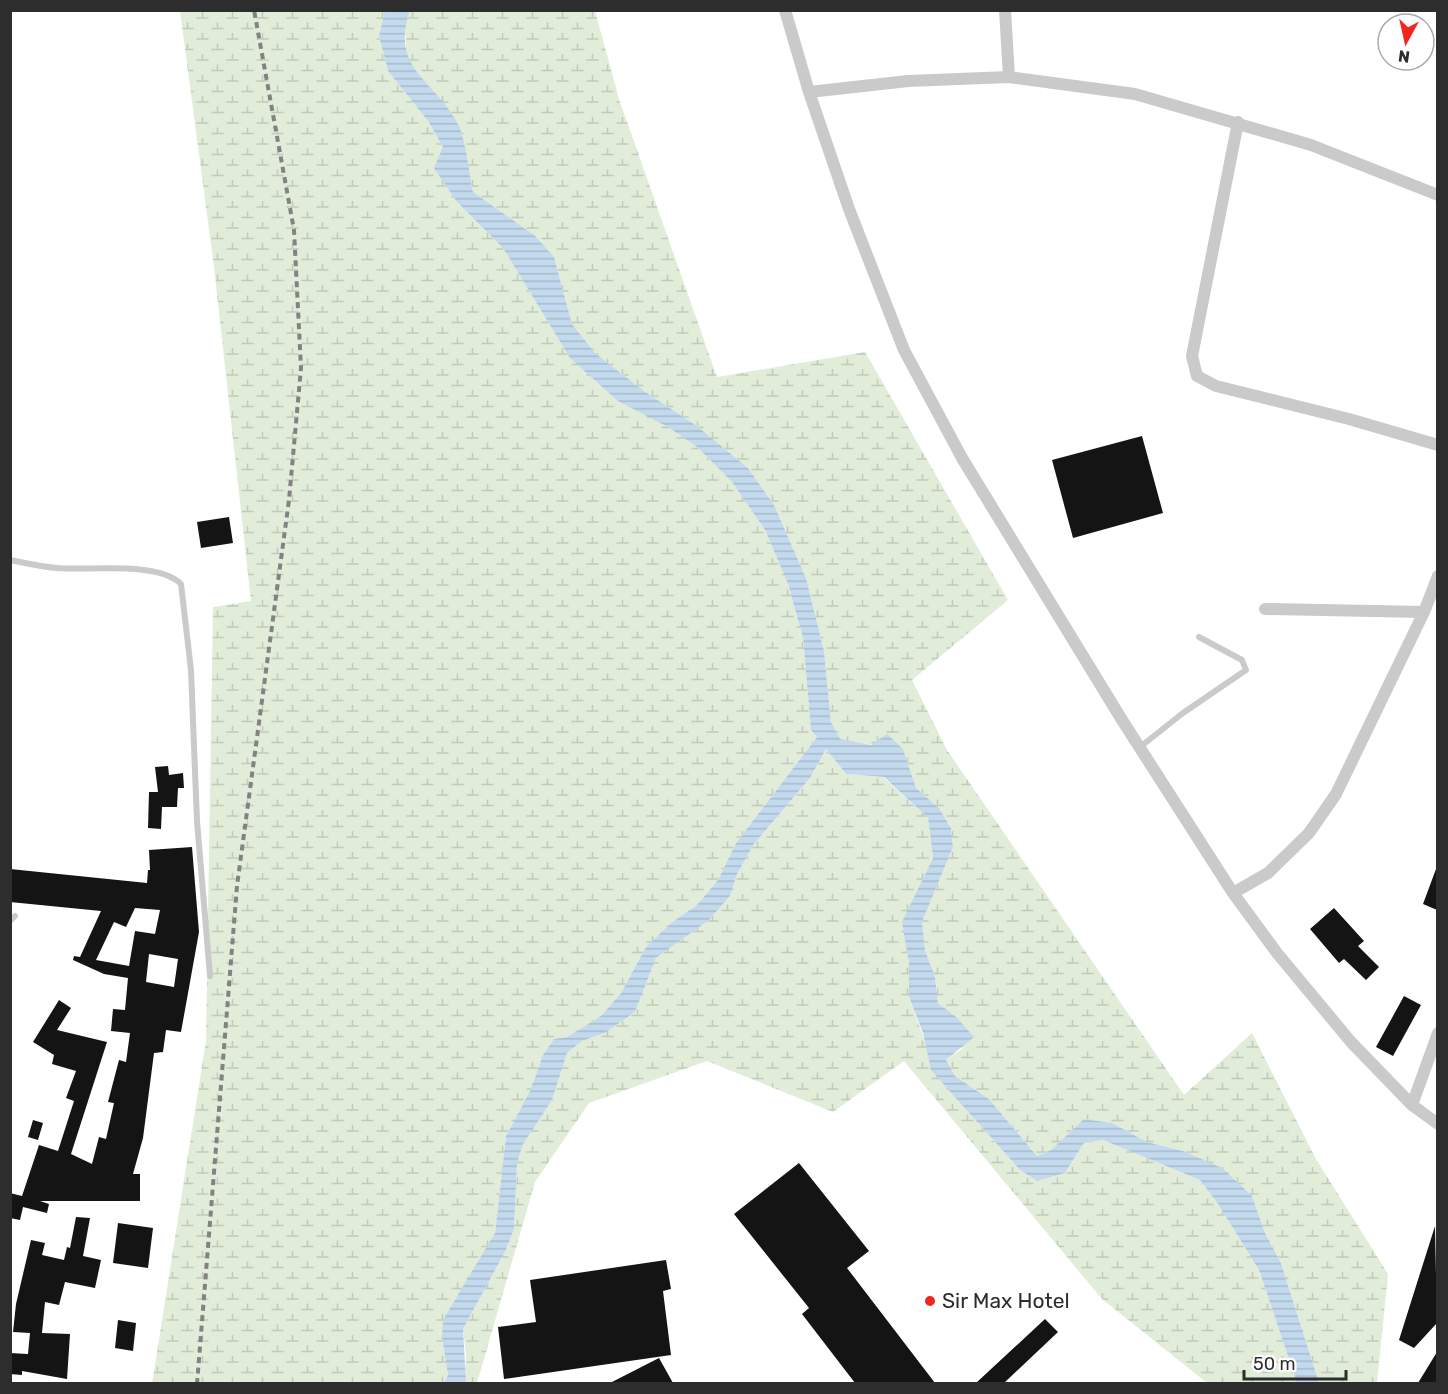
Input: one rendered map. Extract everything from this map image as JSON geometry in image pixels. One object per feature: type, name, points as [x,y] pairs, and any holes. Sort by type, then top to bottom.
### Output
[{"type":"street","points":[[785,10],[809,92],[849,209],[904,350],[980,489],[1140,748],[1233,893],[1277,953],[1344,1034],[1412,1105],[1437,1124]]},
{"type":"street","points":[[1005,10],[1009,77]]},
{"type":"street","points":[[809,92],[908,81],[1009,77],[1135,94],[1311,145],[1437,195]]},
{"type":"street","points":[[1238,122],[1192,356],[1197,376],[1216,386],[1349,419],[1437,445]]},
{"type":"street","points":[[1233,893],[1268,873],[1310,833],[1336,794],[1424,612],[1437,576]]},
{"type":"street","points":[[1265,609],[1424,612]]},
{"type":"street","points":[[1412,1105],[1437,1033]]},
{"type":"lane","points":[[10,560],[56,568],[158,571],[175,578],[181,584],[191,670],[197,822],[210,976]]},
{"type":"lane","points":[[1140,748],[1183,712],[1246,670],[1242,660],[1200,637]]},
{"type":"green space","points":[[180,11],[385,11],[379,36],[388,71],[428,121],[443,147],[457,202],[503,248],[570,358],[697,447],[732,482],[765,530],[788,584],[803,638],[811,730],[817,737],[736,843],[718,880],[697,905],[671,923],[646,947],[621,993],[601,1016],[567,1037],[554,1039],[543,1055],[531,1089],[506,1136],[495,1233],[442,1338],[448,1375],[444,1383],[152,1384],[206,1041],[213,607],[251,601],[214,267]]},
{"type":"green space","points":[[410,11],[595,11],[619,99],[717,377],[865,352],[1008,600],[912,680],[947,750],[1184,1095],[1252,1033],[1316,1159],[1388,1274],[1377,1383],[1319,1383],[1281,1263],[1265,1233],[1252,1196],[1183,1151],[1147,1142],[1112,1123],[1084,1119],[1051,1150],[1037,1156],[989,1099],[955,1076],[946,1060],[962,1049],[955,1016],[938,1003],[935,977],[925,950],[922,922],[953,847],[951,828],[939,808],[916,788],[903,749],[840,740],[831,722],[824,651],[806,578],[774,505],[748,468],[697,426],[644,391],[595,353],[572,324],[554,257],[473,192],[458,124],[424,84],[406,56],[405,26]]},
{"type":"green space","points":[[826,749],[846,774],[883,777],[928,818],[933,858],[903,922],[909,963],[909,997],[928,1050],[978,1123],[1020,1170],[1037,1181],[1065,1173],[1084,1143],[1103,1140],[1200,1180],[1218,1204],[1259,1270],[1297,1383],[1207,1383],[1102,1299],[904,1061],[833,1112],[707,1061],[589,1103],[535,1182],[477,1383],[465,1383],[466,1354],[463,1329],[505,1252],[514,1229],[517,1163],[523,1143],[552,1100],[567,1053],[582,1041],[605,1033],[635,1012],[656,958],[709,920],[730,896],[737,874],[754,844],[810,778]]},
{"type":"water","points":[[385,10],[410,11],[405,31],[410,61],[449,109],[458,124],[473,192],[535,236],[554,257],[572,324],[595,353],[644,391],[697,426],[748,468],[774,505],[806,578],[824,651],[831,722],[840,739],[871,745],[887,734],[903,749],[916,788],[939,808],[951,828],[953,847],[922,922],[925,950],[935,977],[938,1003],[955,1016],[974,1037],[946,1060],[955,1076],[989,1099],[1037,1156],[1051,1150],[1084,1119],[1112,1123],[1147,1142],[1183,1151],[1222,1168],[1252,1196],[1265,1233],[1281,1263],[1319,1383],[1297,1383],[1259,1270],[1218,1204],[1200,1180],[1103,1140],[1084,1143],[1065,1173],[1037,1181],[1020,1170],[931,1070],[923,1033],[909,997],[909,963],[902,922],[933,858],[928,818],[884,777],[846,774],[826,749],[810,778],[754,844],[737,874],[730,896],[709,920],[656,958],[635,1012],[605,1033],[582,1041],[567,1053],[552,1100],[523,1144],[517,1163],[514,1229],[505,1252],[463,1329],[466,1381],[465,1383],[444,1383],[448,1375],[442,1338],[443,1320],[495,1233],[506,1136],[531,1089],[543,1055],[554,1039],[567,1037],[601,1016],[621,993],[646,947],[671,923],[697,905],[718,880],[736,843],[817,737],[811,730],[803,638],[788,584],[765,530],[732,482],[697,447],[668,427],[618,401],[570,358],[503,248],[457,202],[434,168],[443,147],[428,121],[388,71],[379,36]]},
{"type":"building","points":[[1142,436],[1163,513],[1073,538],[1052,460]]},
{"type":"building","points":[[229,517],[233,543],[201,548],[197,522]]},
{"type":"building","points":[[168,766],[169,775],[183,773],[184,788],[178,788],[177,807],[162,807],[161,829],[148,828],[149,792],[158,792],[155,767]]},
{"type":"building","points":[[192,847],[199,932],[181,1032],[166,1030],[163,1052],[154,1053],[143,1138],[133,1174],[140,1174],[140,1201],[40,1201],[49,1204],[47,1213],[23,1207],[20,1220],[10,1218],[10,1193],[22,1196],[39,1145],[58,1151],[74,1101],[66,1098],[76,1071],[52,1064],[54,1055],[33,1042],[59,1000],[71,1008],[57,1030],[107,1042],[71,1154],[92,1164],[99,1137],[106,1139],[114,1103],[108,1102],[119,1060],[126,1062],[130,1033],[111,1031],[113,1009],[125,1010],[128,978],[104,974],[73,960],[74,956],[80,957],[101,911],[10,902],[10,869],[147,883],[148,870],[150,870],[149,850]],"holes":[[[135,908],[160,910],[155,934],[135,931],[129,966],[96,960],[114,922],[126,927]],[[149,954],[178,959],[174,987],[146,982]]]},
{"type":"building","points":[[1437,869],[1437,910],[1423,904]]},
{"type":"building","points":[[1334,908],[1364,941],[1358,946],[1379,967],[1366,980],[1344,959],[1339,963],[1310,929]]},
{"type":"building","points":[[1404,996],[1421,1005],[1393,1056],[1376,1047]]},
{"type":"building","points":[[33,1120],[43,1123],[38,1140],[28,1137]]},
{"type":"building","points":[[799,1163],[869,1251],[847,1268],[935,1383],[855,1383],[802,1314],[809,1308],[734,1214]]},
{"type":"building","points":[[76,1217],[90,1218],[83,1256],[101,1260],[95,1288],[65,1282],[59,1305],[45,1302],[42,1333],[70,1334],[67,1379],[22,1371],[22,1375],[10,1374],[10,1353],[28,1354],[30,1333],[13,1332],[16,1304],[31,1240],[45,1243],[42,1255],[64,1260],[67,1247],[70,1248]]},
{"type":"building","points":[[118,1223],[153,1228],[148,1268],[113,1263]]},
{"type":"building","points":[[1435,1226],[1437,1323],[1414,1348],[1399,1340]]},
{"type":"building","points":[[666,1260],[671,1289],[663,1291],[671,1355],[504,1379],[498,1327],[536,1322],[530,1280]]},
{"type":"building","points":[[1045,1319],[1058,1332],[1004,1383],[976,1383]]},
{"type":"building","points":[[118,1320],[136,1323],[133,1351],[115,1348]]},
{"type":"building","points":[[1437,1352],[1437,1383],[1418,1383]]},
{"type":"building","points":[[659,1358],[673,1383],[610,1383]]},
{"type":"railway","points":[[197,1384],[237,886],[289,500],[301,368],[294,230],[254,10]]},
{"type":"place","name":"Sir Max Hotel","points":[[930,1301]]}]
